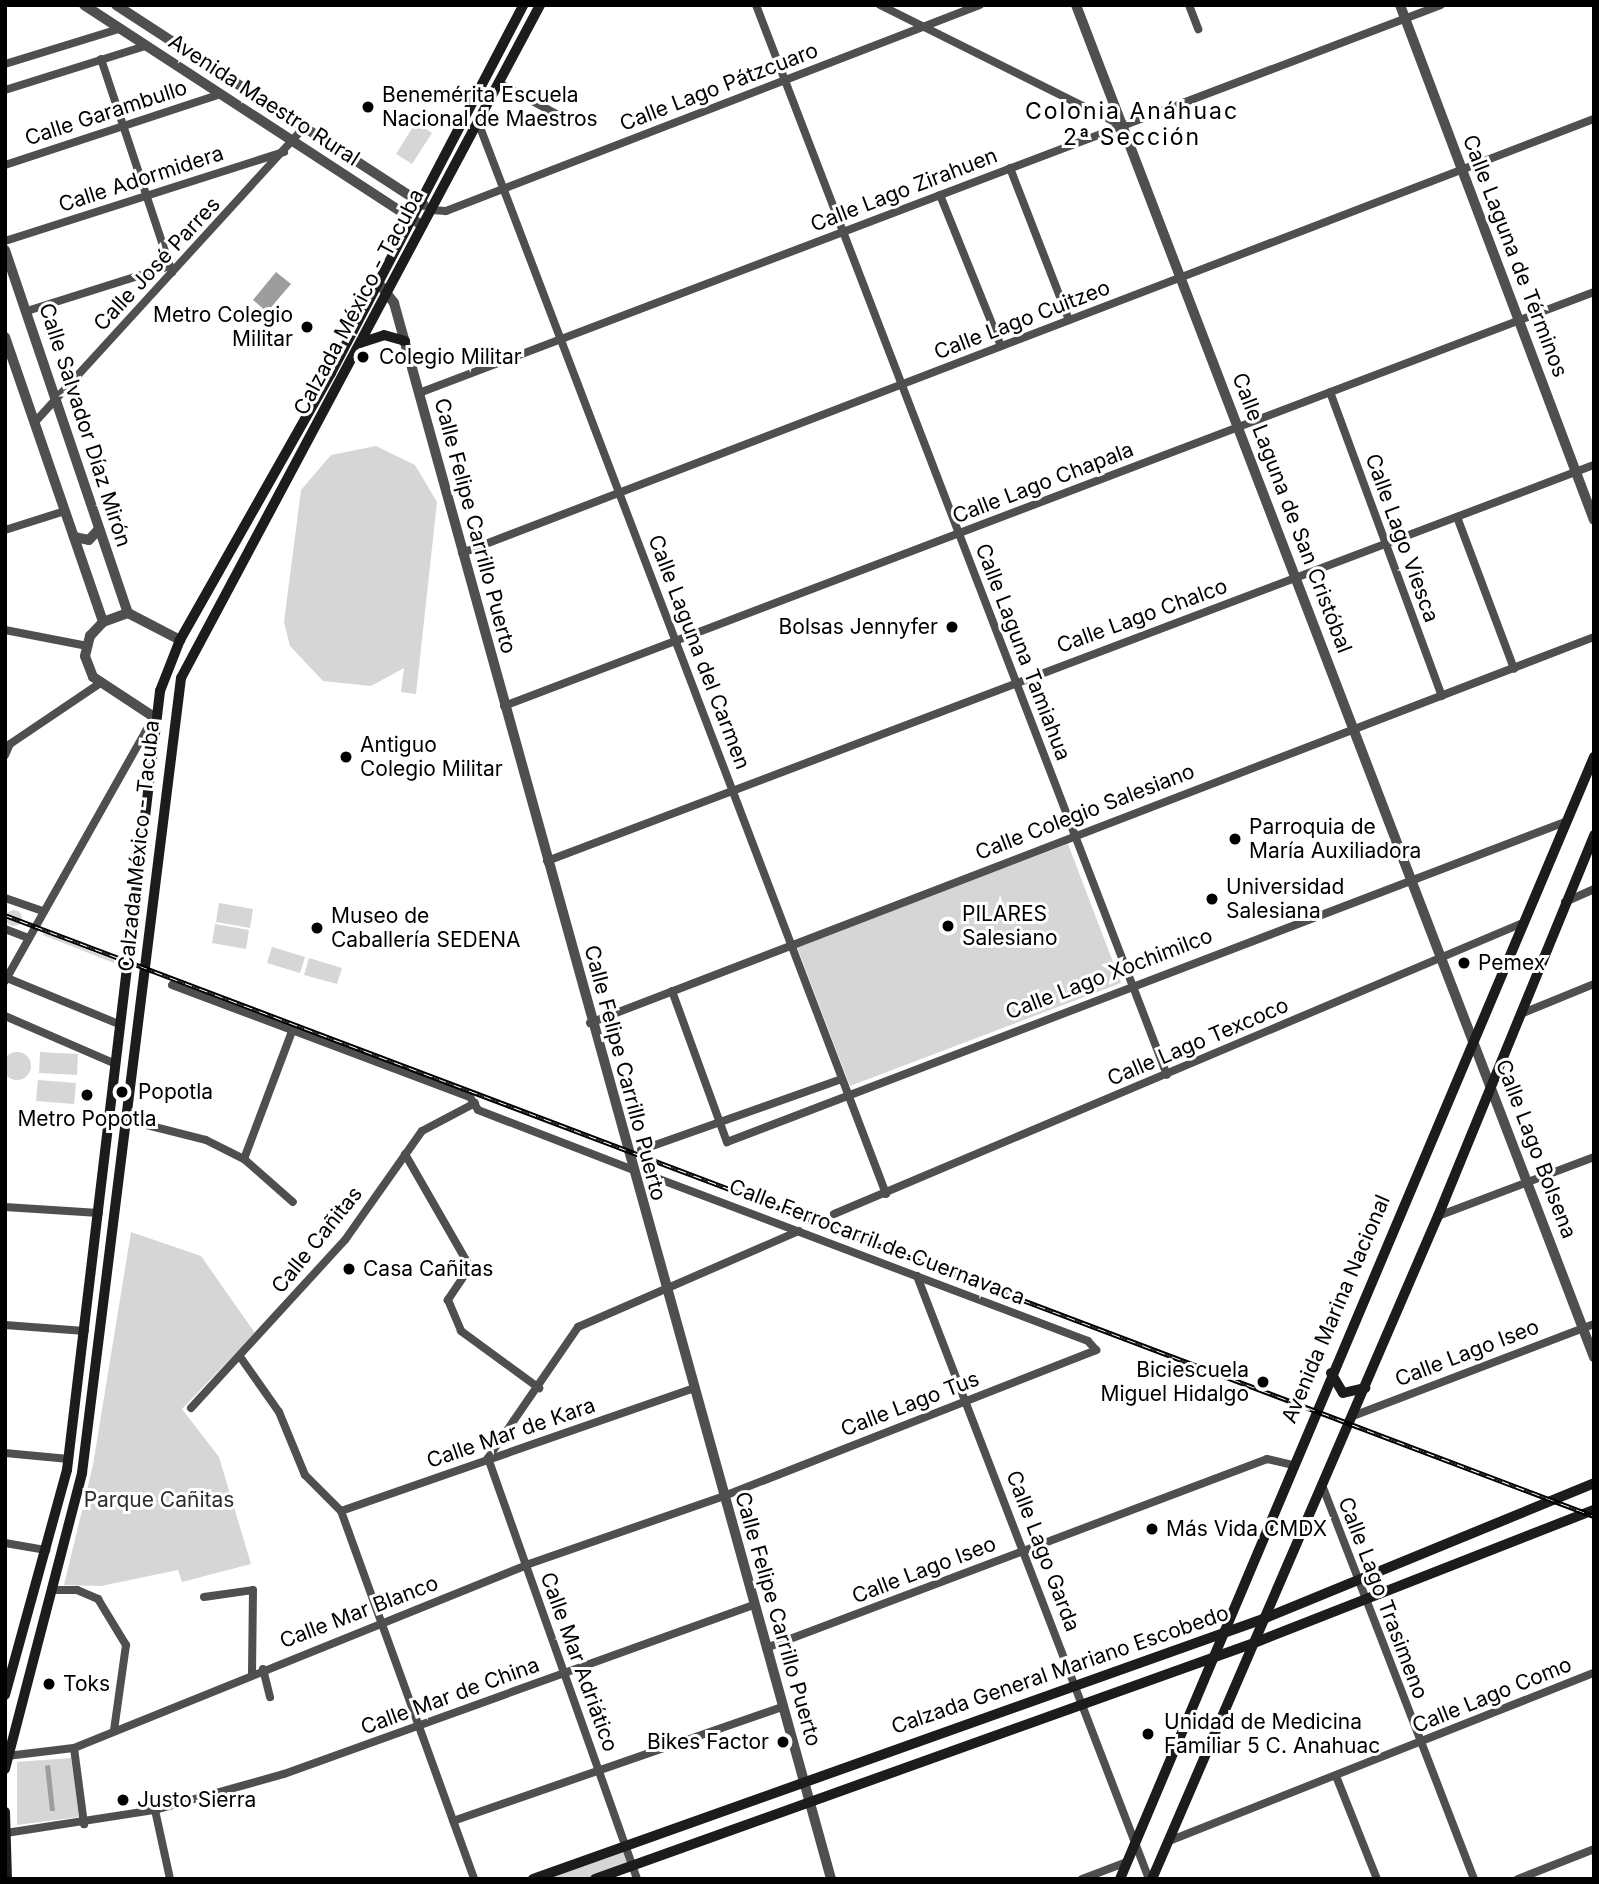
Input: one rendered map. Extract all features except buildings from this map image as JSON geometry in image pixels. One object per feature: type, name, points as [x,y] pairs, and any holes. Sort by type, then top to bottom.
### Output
[{"type":"main road","name":"Calzada México - Tacuba","points":[[5,1695],[69,1458],[133,925],[154,717],[180,640],[420,203],[523,5]]},
{"type":"main road","name":"Calzada México - Tacuba","points":[[5,1769],[82,1473],[142,1000],[175,697],[193,647],[363,342],[540,5]]},
{"type":"main road","points":[[363,342],[388,335],[404,341]]},
{"type":"main road","points":[[180,640],[193,647]]},
{"type":"main road","name":"Avenida Marina Nacional","points":[[1120,1879],[1472,1034],[1594,757]]},
{"type":"main road","points":[[1150,1879],[1169,1841],[1438,1216],[1594,835]]},
{"type":"main road","points":[[133,925],[139,936],[150,931]]},
{"type":"main road","points":[[124,998],[131,991],[142,1000]]},
{"type":"main road","points":[[1331,1373],[1343,1393],[1364,1388]]},
{"type":"main road","points":[[1322,1396],[1342,1394],[1354,1413]]},
{"type":"main road","name":"Calzada General Mariano Escobedo","points":[[533,1879],[1263,1619],[1594,1483]]},
{"type":"main road","name":"Calzada General Mariano Escobedo","points":[[595,1879],[1254,1643],[1594,1510]]},
{"type":"main road","points":[[5,1812],[7,1879]]},
{"type":"street","name":"Avenida Maestro Rural","points":[[84,5],[240,109],[290,147],[423,227]]},
{"type":"street","name":"Avenida Maestro Rural","points":[[116,5],[431,210]]},
{"type":"street","name":"Calle Laguna Tamiahua","points":[[756,5],[1167,1075]]},
{"type":"street","points":[[880,5],[1122,126]]},
{"type":"street","name":"Calle Lago Pátzcuaro","points":[[431,210],[440,213],[505,189],[980,5]]},
{"type":"street","name":"Calle Laguna de San Cristóbal","points":[[1076,5],[1472,1034]]},
{"type":"street","points":[[1189,5],[1198,29]]},
{"type":"street","name":"Calle Laguna de Términos","points":[[1400,5],[1594,520]]},
{"type":"street","name":"Calle Lago Zirahuen","points":[[419,393],[1441,5]]},
{"type":"street","points":[[5,64],[120,29]]},
{"type":"street","points":[[5,90],[145,46]]},
{"type":"street","points":[[27,311],[171,269],[101,59]]},
{"type":"street","points":[[499,83],[571,122]]},
{"type":"street","points":[[240,109],[251,93]]},
{"type":"street","name":"Calle Garambullo","points":[[5,165],[218,95]]},
{"type":"street","name":"Calle Lago Cuitzeo","points":[[462,553],[1594,120]]},
{"type":"street","name":"Calle Laguna del Carmen","points":[[478,122],[886,1194]]},
{"type":"street","name":"Calle José Parres","points":[[35,422],[171,269],[290,147],[303,128]]},
{"type":"street","name":"Calle Adormidera","points":[[5,241],[290,147]]},
{"type":"street","points":[[1010,168],[1069,320]]},
{"type":"street","points":[[940,195],[1001,346]]},
{"type":"street","name":"Calle Salvador Díaz Mirón","points":[[5,250],[128,613]]},
{"type":"street","name":"Calle Felipe Carrillo Puerto","points":[[377,281],[388,292],[419,393],[590,1023],[831,1879]]},
{"type":"street","name":"Calle Lago Chapala","points":[[504,706],[1594,292]]},
{"type":"street","points":[[5,337],[103,622]]},
{"type":"street","name":"Calle Lago Viesca","points":[[1330,392],[1442,696]]},
{"type":"street","name":"Calle Lago Chalco","points":[[547,861],[1594,465]]},
{"type":"street","points":[[5,530],[65,511]]},
{"type":"street","points":[[1457,517],[1514,669]]},
{"type":"street","points":[[74,537],[89,540],[99,529]]},
{"type":"street","points":[[121,1026],[6,980],[42,911],[154,717],[99,684],[88,667],[87,646],[103,622],[128,613],[180,640]]},
{"type":"street","points":[[5,631],[87,646]]},
{"type":"street","name":"Calle Colegio Salesiano","points":[[590,1023],[1074,834],[1594,637]]},
{"type":"street","points":[[5,755],[7,742],[99,684]]},
{"type":"street","name":"Calle Lago Xochimilco","points":[[718,1124],[727,1142],[1131,984],[1566,822]]},
{"type":"street","points":[[1565,902],[1594,889]]},
{"type":"street","points":[[5,898],[42,911]]},
{"type":"street","name":"Calle Lago Texcoco","points":[[834,1214],[1523,923]]},
{"type":"street","points":[[5,929],[28,938]]},
{"type":"street","points":[[1523,1013],[1594,984]]},
{"type":"street","points":[[172,985],[475,1103],[478,1110],[631,1169]]},
{"type":"street","points":[[672,991],[718,1124]]},
{"type":"street","points":[[5,1016],[117,1064]]},
{"type":"street","points":[[244,1159],[292,1031]]},
{"type":"street","name":"Calle Lago Bolsena","points":[[1472,1034],[1594,1357]]},
{"type":"street","points":[[641,1150],[842,1079]]},
{"type":"street","name":"Calle Cañitas","points":[[191,1408],[241,1358],[345,1240],[422,1131],[475,1103]]},
{"type":"street","points":[[127,1120],[206,1140],[244,1159],[293,1202]]},
{"type":"street","points":[[405,1154],[470,1267],[448,1300],[461,1331],[539,1388]]},
{"type":"street","points":[[1438,1216],[1594,1157]]},
{"type":"street","name":"Calle Ferrocarril de Cuernavaca","points":[[653,1177],[1088,1341]]},
{"type":"street","points":[[5,1208],[99,1213]]},
{"type":"street","points":[[488,1458],[539,1388],[578,1327],[799,1231]]},
{"type":"street","name":"Calle Lago Garda","points":[[917,1276],[1150,1879]]},
{"type":"street","name":"Calle Lago Iseo","points":[[1354,1413],[1594,1324]]},
{"type":"street","points":[[5,1325],[85,1331]]},
{"type":"street","name":"Calle Lago Tus","points":[[723,1496],[1092,1353],[1095,1345],[1088,1341]]},
{"type":"street","points":[[241,1358],[279,1412],[305,1475],[341,1511],[474,1879]]},
{"type":"street","name":"Calle Mar de Kara","points":[[341,1511],[692,1389]]},
{"type":"street","points":[[5,1453],[69,1458]]},
{"type":"street","name":"Calle Mar Adriático","points":[[488,1458],[637,1879]]},
{"type":"street","name":"Calle Lago Iseo","points":[[766,1648],[1267,1459],[1292,1465]]},
{"type":"street","name":"Calle Lago Trasimeno","points":[[1322,1485],[1356,1580],[1474,1879]]},
{"type":"street","name":"Calle Mar Blanco","points":[[7,1756],[74,1748],[252,1673],[526,1565],[723,1496]]},
{"type":"street","points":[[5,1543],[46,1550]]},
{"type":"street","points":[[52,1590],[98,1599],[126,1645],[114,1731]]},
{"type":"street","points":[[204,1597],[253,1590],[252,1673]]},
{"type":"street","name":"Calle Mar de China","points":[[5,1833],[84,1824],[155,1810],[419,1727],[754,1605]]},
{"type":"street","points":[[263,1669],[270,1697]]},
{"type":"street","name":"Calle Lago Como","points":[[1169,1841],[1594,1673]]},
{"type":"street","points":[[453,1821],[783,1707]]},
{"type":"street","points":[[74,1748],[84,1824]]},
{"type":"street","points":[[1336,1776],[1377,1879]]},
{"type":"street","points":[[155,1810],[170,1879]]},
{"type":"street","points":[[1518,1879],[1594,1849]]},
{"type":"street","points":[[1082,1879],[1127,1862]]},
{"type":"green space","points":[[416,122],[432,133],[412,164],[396,154]]},
{"type":"green space","points":[[376,446],[415,465],[437,502],[416,694],[401,692],[404,668],[371,686],[323,681],[290,646],[284,622],[301,490],[331,455]]},
{"type":"green space","points":[[1068,844],[1121,983],[850,1086],[797,947]]},
{"type":"green space","points":[[219,903],[253,909],[250,928],[216,922]]},
{"type":"green space","points":[[11,910],[17,910],[22,918],[20,924],[11,926],[6,921],[6,915]]},
{"type":"green space","points":[[215,924],[249,930],[246,949],[212,943]]},
{"type":"green space","points":[[44,933],[114,960],[114,963],[43,935]]},
{"type":"green space","points":[[272,947],[305,957],[300,973],[267,963]]},
{"type":"green space","points":[[309,958],[342,968],[337,984],[304,975]]},
{"type":"green space","points":[[17,1052],[27,1056],[31,1066],[27,1076],[17,1080],[7,1076],[3,1066],[7,1056]]},
{"type":"green space","points":[[40,1052],[78,1054],[77,1075],[39,1073]]},
{"type":"green space","points":[[38,1080],[76,1083],[74,1104],[36,1101]]},
{"type":"green space","name":"Parque Cañitas","points":[[131,1232],[201,1256],[255,1333],[182,1409],[219,1457],[251,1564],[182,1582],[178,1570],[101,1586],[64,1585],[93,1465]]},
{"type":"green space","points":[[71,1758],[79,1817],[17,1825],[17,1762]]},
{"type":"green space","points":[[623,1850],[628,1864],[586,1879],[545,1879]]},
{"type":"shaded area","points":[[276,272],[291,284],[267,312],[253,300]]},
{"type":"shaded area","points":[[50,1765],[55,1811],[50,1811],[45,1766]]},
{"type":"railway","points":[[5,915],[1594,1516]]},
{"type":"place","name":"Benemérita Escuela Nacional de Maestros","points":[[368,107]]},
{"type":"place","name":"Metro Colegio Militar","points":[[307,327]]},
{"type":"place","name":"Colegio Militar","points":[[363,357]]},
{"type":"place","name":"Bolsas Jennyfer","points":[[952,627]]},
{"type":"place","name":"Antiguo Colegio Militar","points":[[346,757]]},
{"type":"place","name":"Parroquia de María Auxiliadora","points":[[1235,839]]},
{"type":"place","name":"Universidad Salesiana","points":[[1212,899]]},
{"type":"place","name":"PILARES Salesiano","points":[[948,926]]},
{"type":"place","name":"Museo de Caballería SEDENA","points":[[317,928]]},
{"type":"place","name":"Pemex","points":[[1464,963]]},
{"type":"place","name":"Popotla","points":[[122,1092]]},
{"type":"place","name":"Metro Popotla","points":[[87,1095]]},
{"type":"place","name":"Casa Cañitas","points":[[349,1269]]},
{"type":"place","name":"Biciescuela Miguel Hidalgo","points":[[1263,1382]]},
{"type":"place","name":"Más Vida CMDX","points":[[1152,1529]]},
{"type":"place","name":"Toks","points":[[49,1684]]},
{"type":"place","name":"Unidad de Medicina Familiar 5 C. Anahuac","points":[[1148,1734]]},
{"type":"place","name":"Bikes Factor","points":[[783,1742]]},
{"type":"place","name":"Justo Sierra","points":[[123,1800]]},
{"type":"district","name":"Colonia Anáhuac 2ª Sección","points":[[1132,124]]}]
